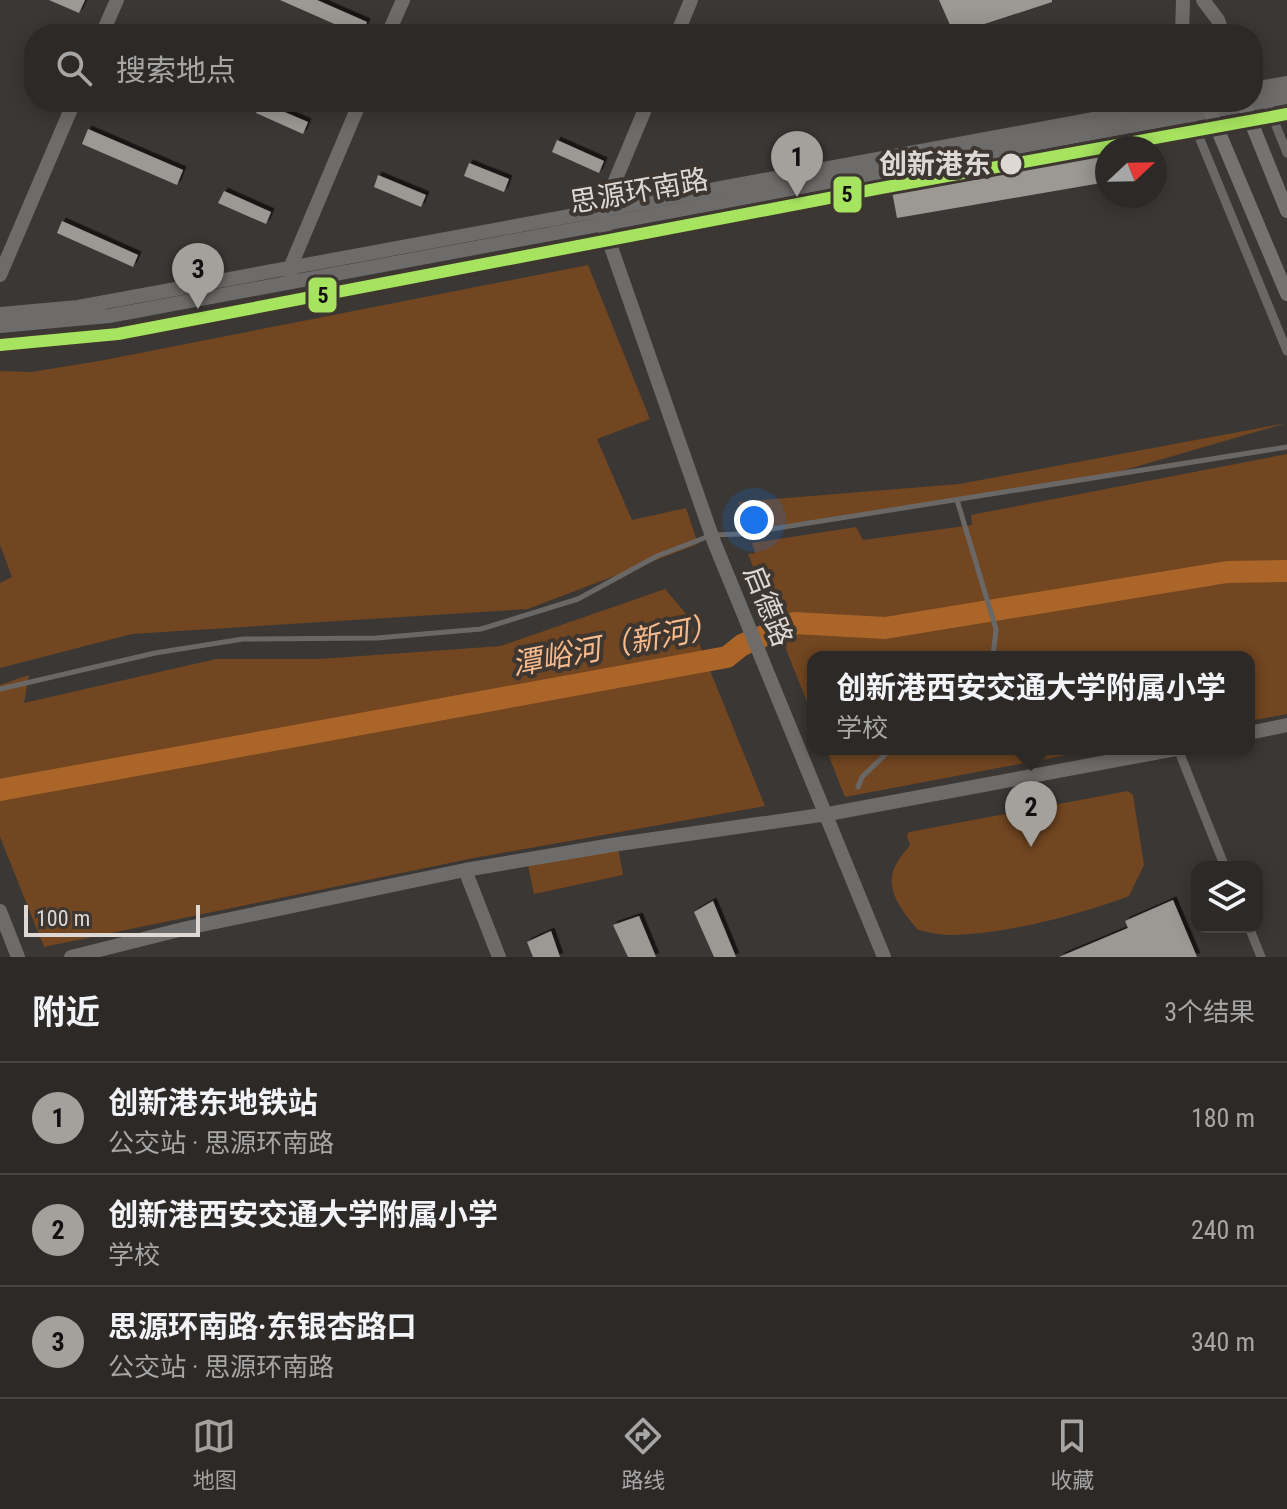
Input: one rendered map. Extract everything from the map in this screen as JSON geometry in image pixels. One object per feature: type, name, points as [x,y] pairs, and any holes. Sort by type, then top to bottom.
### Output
[{"type":"main road","points":[[1211,112],[1287,294]]},
{"type":"main road","points":[[1246,112],[1287,211]]},
{"type":"street","points":[[106,24],[117,0]]},
{"type":"street","points":[[392,24],[403,0]]},
{"type":"street","points":[[681,24],[691,0]]},
{"type":"street","points":[[1182,24],[1183,0]]},
{"type":"street","points":[[1203,0],[1219,24]]},
{"type":"street","points":[[1263,87],[1287,83]]},
{"type":"street","name":"思源环南路","points":[[1263,101],[1287,97]]},
{"type":"street","points":[[1266,101],[1287,153]]},
{"type":"street","points":[[0,275],[70,112]]},
{"type":"street","points":[[291,275],[356,112]]},
{"type":"street","points":[[602,218],[644,112]]},
{"type":"street","name":"思源环南路","points":[[0,314],[78,307],[291,275],[1166,112]]},
{"type":"street","points":[[1189,112],[1287,351]]},
{"type":"street","name":"启德路","points":[[602,218],[713,539],[884,957]]},
{"type":"street","name":"思源环南路","points":[[0,326],[109,316],[291,275]]},
{"type":"street","points":[[1255,732],[1287,725]]},
{"type":"street","points":[[71,957],[187,928],[465,870],[828,814],[1145,755]]},
{"type":"street","points":[[1179,755],[1223,861]]},
{"type":"street","points":[[465,870],[499,957]]},
{"type":"street","points":[[0,911],[18,956]]},
{"type":"street","points":[[1251,933],[1261,957]]},
{"type":"lane","points":[[0,689],[155,653],[243,639],[377,638],[481,629],[578,599],[657,556],[713,539],[1287,447]]},
{"type":"lane","points":[[957,499],[996,629],[994,651]]},
{"type":"lane","points":[[858,787],[862,777],[885,755]]},
{"type":"shaded area","points":[[588,265],[650,419],[597,439],[632,520],[686,508],[698,544],[528,609],[132,634],[0,668],[0,583],[12,577],[0,545],[0,371],[31,372],[99,361]]},
{"type":"shaded area","points":[[1287,423],[1087,481],[747,532],[738,502],[959,484]]},
{"type":"shaded area","points":[[1287,454],[1287,714],[1255,720],[1255,651],[807,651],[807,702],[748,554],[755,553],[752,543],[856,527],[863,540],[972,525],[971,515]]},
{"type":"shaded area","points":[[665,589],[688,616],[765,806],[474,858],[44,947],[0,837],[0,685],[29,675],[24,703],[216,659],[319,659],[501,646]]},
{"type":"shaded area","points":[[828,755],[1067,755],[845,797]]},
{"type":"shaded area","points":[[1128,791],[1133,795],[1144,865],[1129,896],[1040,923],[992,932],[949,935],[918,930],[896,898],[893,870],[910,845],[909,832]]},
{"type":"shaded area","points":[[617,842],[623,875],[534,894],[527,860]]},
{"type":"building","points":[[49,0],[85,0],[79,13]]},
{"type":"building","points":[[280,0],[317,0],[367,22],[334,24]]},
{"type":"building","points":[[939,0],[1052,0],[985,24],[950,24]]},
{"type":"building","points":[[284,112],[308,122],[303,134],[256,113]]},
{"type":"building","points":[[88,129],[183,170],[177,185],[82,144]]},
{"type":"building","points":[[557,140],[604,161],[599,173],[552,152]]},
{"type":"building","name":"创新港东","points":[[1095,143],[1095,184],[897,218],[890,181]]},
{"type":"building","points":[[469,163],[509,179],[504,192],[464,176]]},
{"type":"building","points":[[378,175],[426,195],[421,207],[374,187]]},
{"type":"building","points":[[224,191],[271,212],[266,224],[218,203]]},
{"type":"building","points":[[62,221],[138,255],[133,267],[57,233]]},
{"type":"building","points":[[1173,900],[1197,957],[1059,957],[1128,928],[1125,921]]},
{"type":"building","points":[[713,901],[736,957],[714,957],[694,912]]},
{"type":"building","points":[[639,916],[656,957],[628,957],[613,925]]},
{"type":"building","points":[[551,931],[560,957],[533,957],[527,942]]},
{"type":"waterway","name":"潭峪河（新河）","points":[[0,790],[727,657],[742,645],[794,623],[885,628],[1227,572],[1287,571]]},
{"type":"transit line","name":"5","points":[[0,345],[118,334],[1287,114]]},
{"type":"place","name":"创新港东","points":[[1011,164]]},
{"type":"place","name":"创新港东地铁站","points":[[797,197]]},
{"type":"place","name":"思源环南路·东银杏路口","points":[[198,309]]},
{"type":"place","name":"创新港西安交通大学附属小学","points":[[1031,847]]}]
